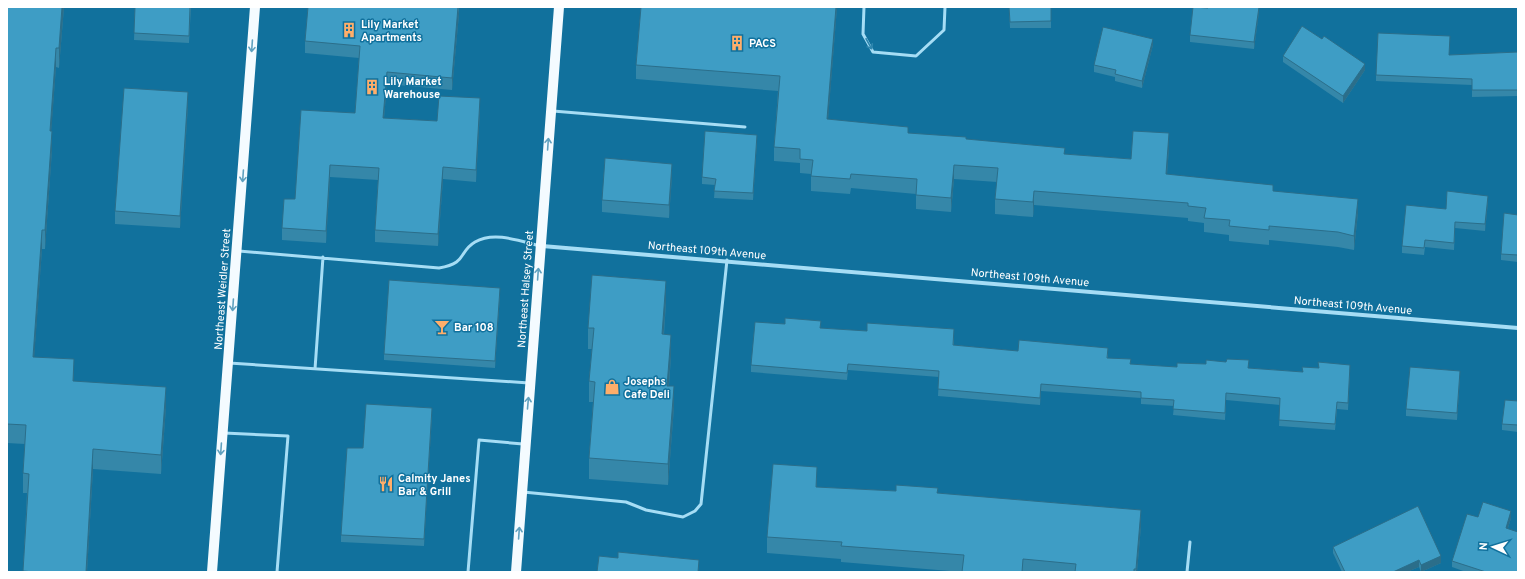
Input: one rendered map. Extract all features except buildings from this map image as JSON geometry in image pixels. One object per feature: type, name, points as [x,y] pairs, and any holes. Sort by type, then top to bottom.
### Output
[{"type":"main road","name":"Northeast Weidler Street","points":[[212,572],[255,7]]},
{"type":"main road","name":"Northeast Halsey Street","points":[[516,572],[559,7]]},
{"type":"street","name":"Northeast 109th Avenue","points":[[541,246],[727,260],[1518,328]]},
{"type":"lane","points":[[864,7],[863,34],[873,52],[916,56],[944,30],[945,7]]},
{"type":"lane","points":[[551,111],[745,127]]},
{"type":"lane","points":[[237,251],[323,257],[439,268],[456,264],[474,242],[484,238],[505,237],[541,246]]},
{"type":"lane","points":[[315,369],[323,257]]},
{"type":"lane","points":[[522,492],[626,502],[646,510],[683,517],[695,511],[701,504],[727,260]]},
{"type":"lane","points":[[229,363],[530,383]]},
{"type":"lane","points":[[222,433],[288,436],[277,572]]},
{"type":"lane","points":[[468,572],[479,440],[525,444]]},
{"type":"lane","points":[[1187,572],[1190,542]]},
{"type":"place","name":"Lily Market Apartments","points":[[349,30]]},
{"type":"place","name":"PACS","points":[[737,43]]},
{"type":"place","name":"Lily Market Warehouse","points":[[372,87]]},
{"type":"place","name":"Bar 108","points":[[442,327]]},
{"type":"place","name":"Josephs Cafe Deli","points":[[612,387]]},
{"type":"place","name":"Calmity Janes Bar & Grill","points":[[386,484]]}]
